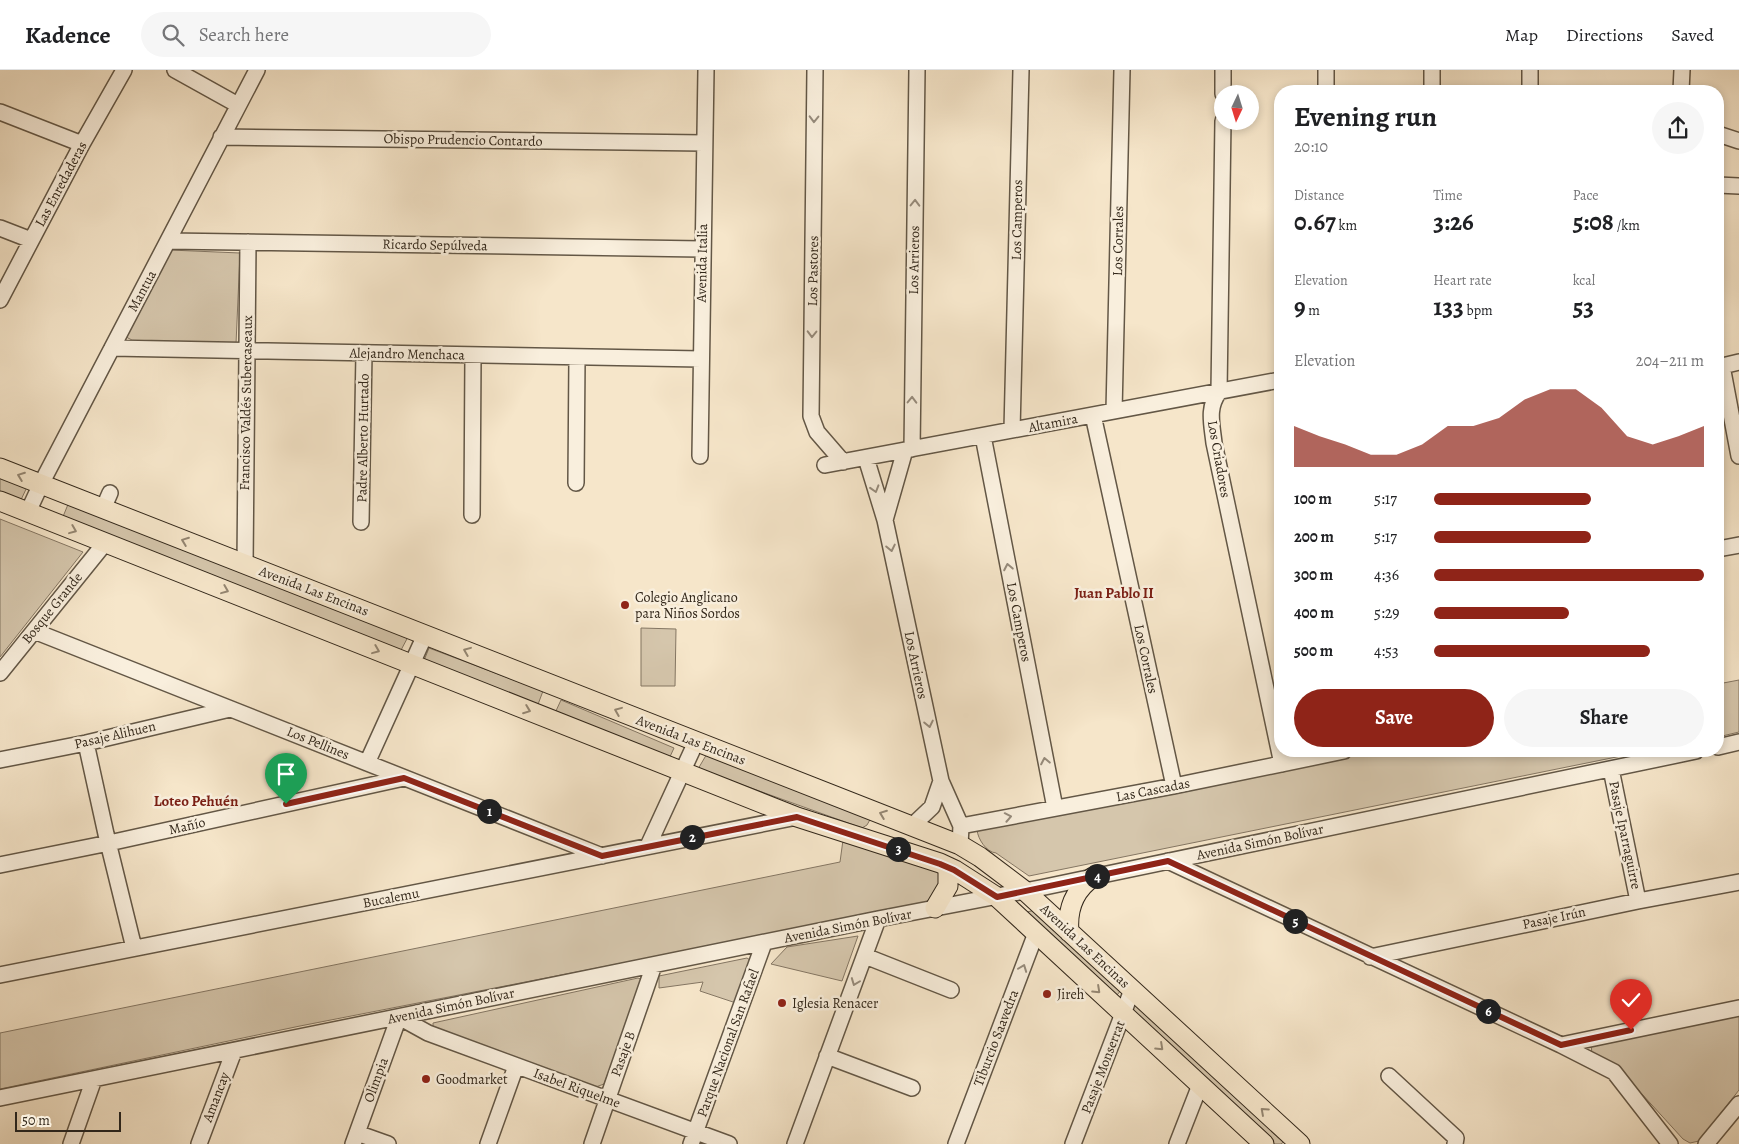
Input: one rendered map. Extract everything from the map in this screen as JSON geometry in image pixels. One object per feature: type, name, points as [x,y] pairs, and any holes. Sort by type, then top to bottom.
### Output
[{"type":"main road","name":"Avenida Las Encinas","points":[[0,468],[41,484],[106,501],[245,564],[696,742],[913,825],[961,835],[980,856],[1025,891],[1132,990],[1291,1141]]},
{"type":"main road","name":"Avenida Las Encinas","points":[[0,501],[797,817],[948,867],[997,897],[1264,1144]]},
{"type":"main road","points":[[935,908],[948,886],[948,867]]},
{"type":"main road","points":[[1069,932],[1069,917],[1074,898],[1093,877]]},
{"type":"street","name":"Las Enredaderas","points":[[0,300],[82,144],[124,70]]},
{"type":"street","points":[[175,70],[238,105]]},
{"type":"street","name":"Mantua","points":[[28,512],[257,70]]},
{"type":"street","name":"Avenida Italia","points":[[700,456],[706,70]]},
{"type":"street","name":"Los Pastores","points":[[815,70],[811,416],[817,432],[843,462]]},
{"type":"street","name":"Los Arrieros","points":[[885,520],[908,450],[917,70]]},
{"type":"street","name":"Los Camperos","points":[[1012,430],[1021,70]]},
{"type":"street","name":"Los Corrales","points":[[1114,411],[1122,70]]},
{"type":"street","points":[[1223,70],[1223,85]]},
{"type":"street","points":[[1326,70],[1326,85]]},
{"type":"street","points":[[1432,70],[1432,85]]},
{"type":"street","points":[[1530,70],[1530,85]]},
{"type":"street","points":[[1681,85],[1682,70]]},
{"type":"street","points":[[0,112],[82,144]]},
{"type":"street","name":"Los Criadores","points":[[1223,130],[1219,392],[1211,409],[1214,443],[1274,726]]},
{"type":"street","points":[[1724,136],[1739,141]]},
{"type":"street","name":"Obispo Prudencio Contardo","points":[[221,137],[704,143]]},
{"type":"street","points":[[1724,185],[1739,186]]},
{"type":"street","points":[[0,228],[31,240]]},
{"type":"street","name":"Ricardo Sepúlveda","points":[[168,241],[702,249]]},
{"type":"street","name":"Francisco Valdés Subercaseaux","points":[[245,564],[248,242]]},
{"type":"street","name":"Alejandro Menchaca","points":[[112,348],[701,359]]},
{"type":"street","name":"Padre Alberto Hurtado","points":[[361,522],[364,353]]},
{"type":"street","points":[[472,515],[473,355]]},
{"type":"street","points":[[576,483],[577,357]]},
{"type":"street","points":[[1724,365],[1739,362]]},
{"type":"street","name":"Altamira","points":[[825,465],[1274,381]]},
{"type":"street","points":[[1724,385],[1739,456]]},
{"type":"street","name":"Los Corrales","points":[[1093,415],[1174,786]]},
{"type":"street","name":"Los Camperos","points":[[983,436],[1054,808]]},
{"type":"street","name":"Los Arrieros","points":[[866,458],[885,520],[941,781],[961,835]]},
{"type":"street","name":"Bosque Grande","points":[[0,673],[105,543]]},
{"type":"street","points":[[1724,548],[1739,545]]},
{"type":"street","name":"Los Pellines","points":[[34,631],[602,856]]},
{"type":"street","points":[[367,763],[425,635]]},
{"type":"street","name":"Pasaje Alihuen","points":[[0,760],[86,743],[230,709]]},
{"type":"street","points":[[648,846],[696,742]]},
{"type":"street","points":[[1724,746],[1739,742]]},
{"type":"street","points":[[86,743],[134,948]]},
{"type":"street","name":"Los Criadores","points":[[1281,757],[1282,764]]},
{"type":"street","name":"Las Cascadas","points":[[961,835],[1054,808],[1315,757]]},
{"type":"street","name":"Avenida Simón Bolívar","points":[[0,1098],[764,942],[997,897],[1666,757]]},
{"type":"street","name":"Pasaje Iparraguirre","points":[[1611,768],[1638,901]]},
{"type":"street","name":"Mañío","points":[[0,866],[404,778]]},
{"type":"street","points":[[913,825],[932,806],[941,781]]},
{"type":"street","name":"Bucalemu","points":[[0,975],[797,817]]},
{"type":"street","points":[[1168,861],[1561,1045],[1614,1072],[1670,1144]]},
{"type":"street","name":"Pasaje Irún","points":[[1370,957],[1739,882]]},
{"type":"street","points":[[795,1144],[878,920]]},
{"type":"street","name":"Tiburcio Saavedra","points":[[956,1144],[1036,933]]},
{"type":"street","name":"Parque Nacional San Rafael","points":[[693,1138],[764,942]]},
{"type":"street","points":[[865,956],[951,990]]},
{"type":"street","name":"Pasaje B","points":[[592,1144],[654,965]]},
{"type":"street","name":"Pasaje Monserrat","points":[[1073,1144],[1132,990]]},
{"type":"street","points":[[1561,1045],[1739,1008]]},
{"type":"street","name":"Isabel Riquelme","points":[[399,1017],[422,1030],[606,1099],[693,1138],[729,1144]]},
{"type":"street","name":"Olimpia","points":[[355,1138],[399,1017]]},
{"type":"street","name":"Amancay","points":[[199,1144],[234,1051]]},
{"type":"street","points":[[827,1056],[912,1088]]},
{"type":"street","points":[[488,1144],[516,1066]]},
{"type":"street","points":[[1389,1076],[1456,1138],[1456,1144]]},
{"type":"street","points":[[70,1144],[94,1079]]},
{"type":"street","points":[[1176,1144],[1200,1085]]},
{"type":"street","points":[[1706,1144],[1739,1104]]},
{"type":"street","points":[[355,1138],[388,1144]]},
{"type":"shaded area","points":[[170,250],[240,253],[236,344],[132,340],[126,337]]},
{"type":"shaded area","points":[[0,474],[28,485],[19,504],[0,497]]},
{"type":"shaded area","points":[[69,502],[409,635],[400,652],[62,519]]},
{"type":"shaded area","points":[[0,519],[83,552],[0,657]]},
{"type":"shaded area","points":[[641,628],[676,629],[675,686],[641,686]]},
{"type":"shaded area","points":[[429,648],[543,691],[537,707],[423,663]]},
{"type":"shaded area","points":[[1739,680],[1739,732],[1724,736],[1724,683]]},
{"type":"shaded area","points":[[561,700],[674,748],[668,761],[555,713]]},
{"type":"shaded area","points":[[708,752],[872,816],[867,825],[862,828],[698,769]]},
{"type":"shaded area","points":[[1344,757],[1616,757],[1029,876],[989,850],[981,841],[977,830]]},
{"type":"shaded area","points":[[843,840],[938,872],[942,882],[930,903],[300,1026],[0,1089],[0,1033],[840,862]]},
{"type":"shaded area","points":[[1035,910],[1122,989],[1117,995],[1027,912]]},
{"type":"shaded area","points":[[858,936],[842,981],[771,964],[787,947]]},
{"type":"shaded area","points":[[747,958],[753,962],[736,1003],[700,991],[703,982],[659,988],[659,976]]},
{"type":"shaded area","points":[[638,978],[643,980],[604,1084],[593,1088],[433,1028],[433,1023]]},
{"type":"shaded area","points":[[1132,990],[1291,1136],[1281,1144],[1264,1144],[1124,1014]]},
{"type":"shaded area","points":[[1739,1014],[1739,1090],[1699,1141],[1690,1143],[1683,1139],[1619,1069],[1592,1055],[1591,1043]]},
{"type":"place","name":"Colegio Anglicano para Niños Sordos","points":[[625,605]]},
{"type":"place","name":"Jireh","points":[[1047,994]]},
{"type":"place","name":"Iglesia Renacer","points":[[782,1003]]},
{"type":"place","name":"Goodmarket","points":[[426,1079]]},
{"type":"district","name":"Juan Pablo II","points":[[1114,593]]},
{"type":"district","name":"Loteo Pehuén","points":[[196,801]]},
{"type":"route","points":[[286,804],[404,778],[602,856],[797,817],[940,864],[954,870],[997,897],[1168,861],[1561,1045],[1631,1030]]}]
